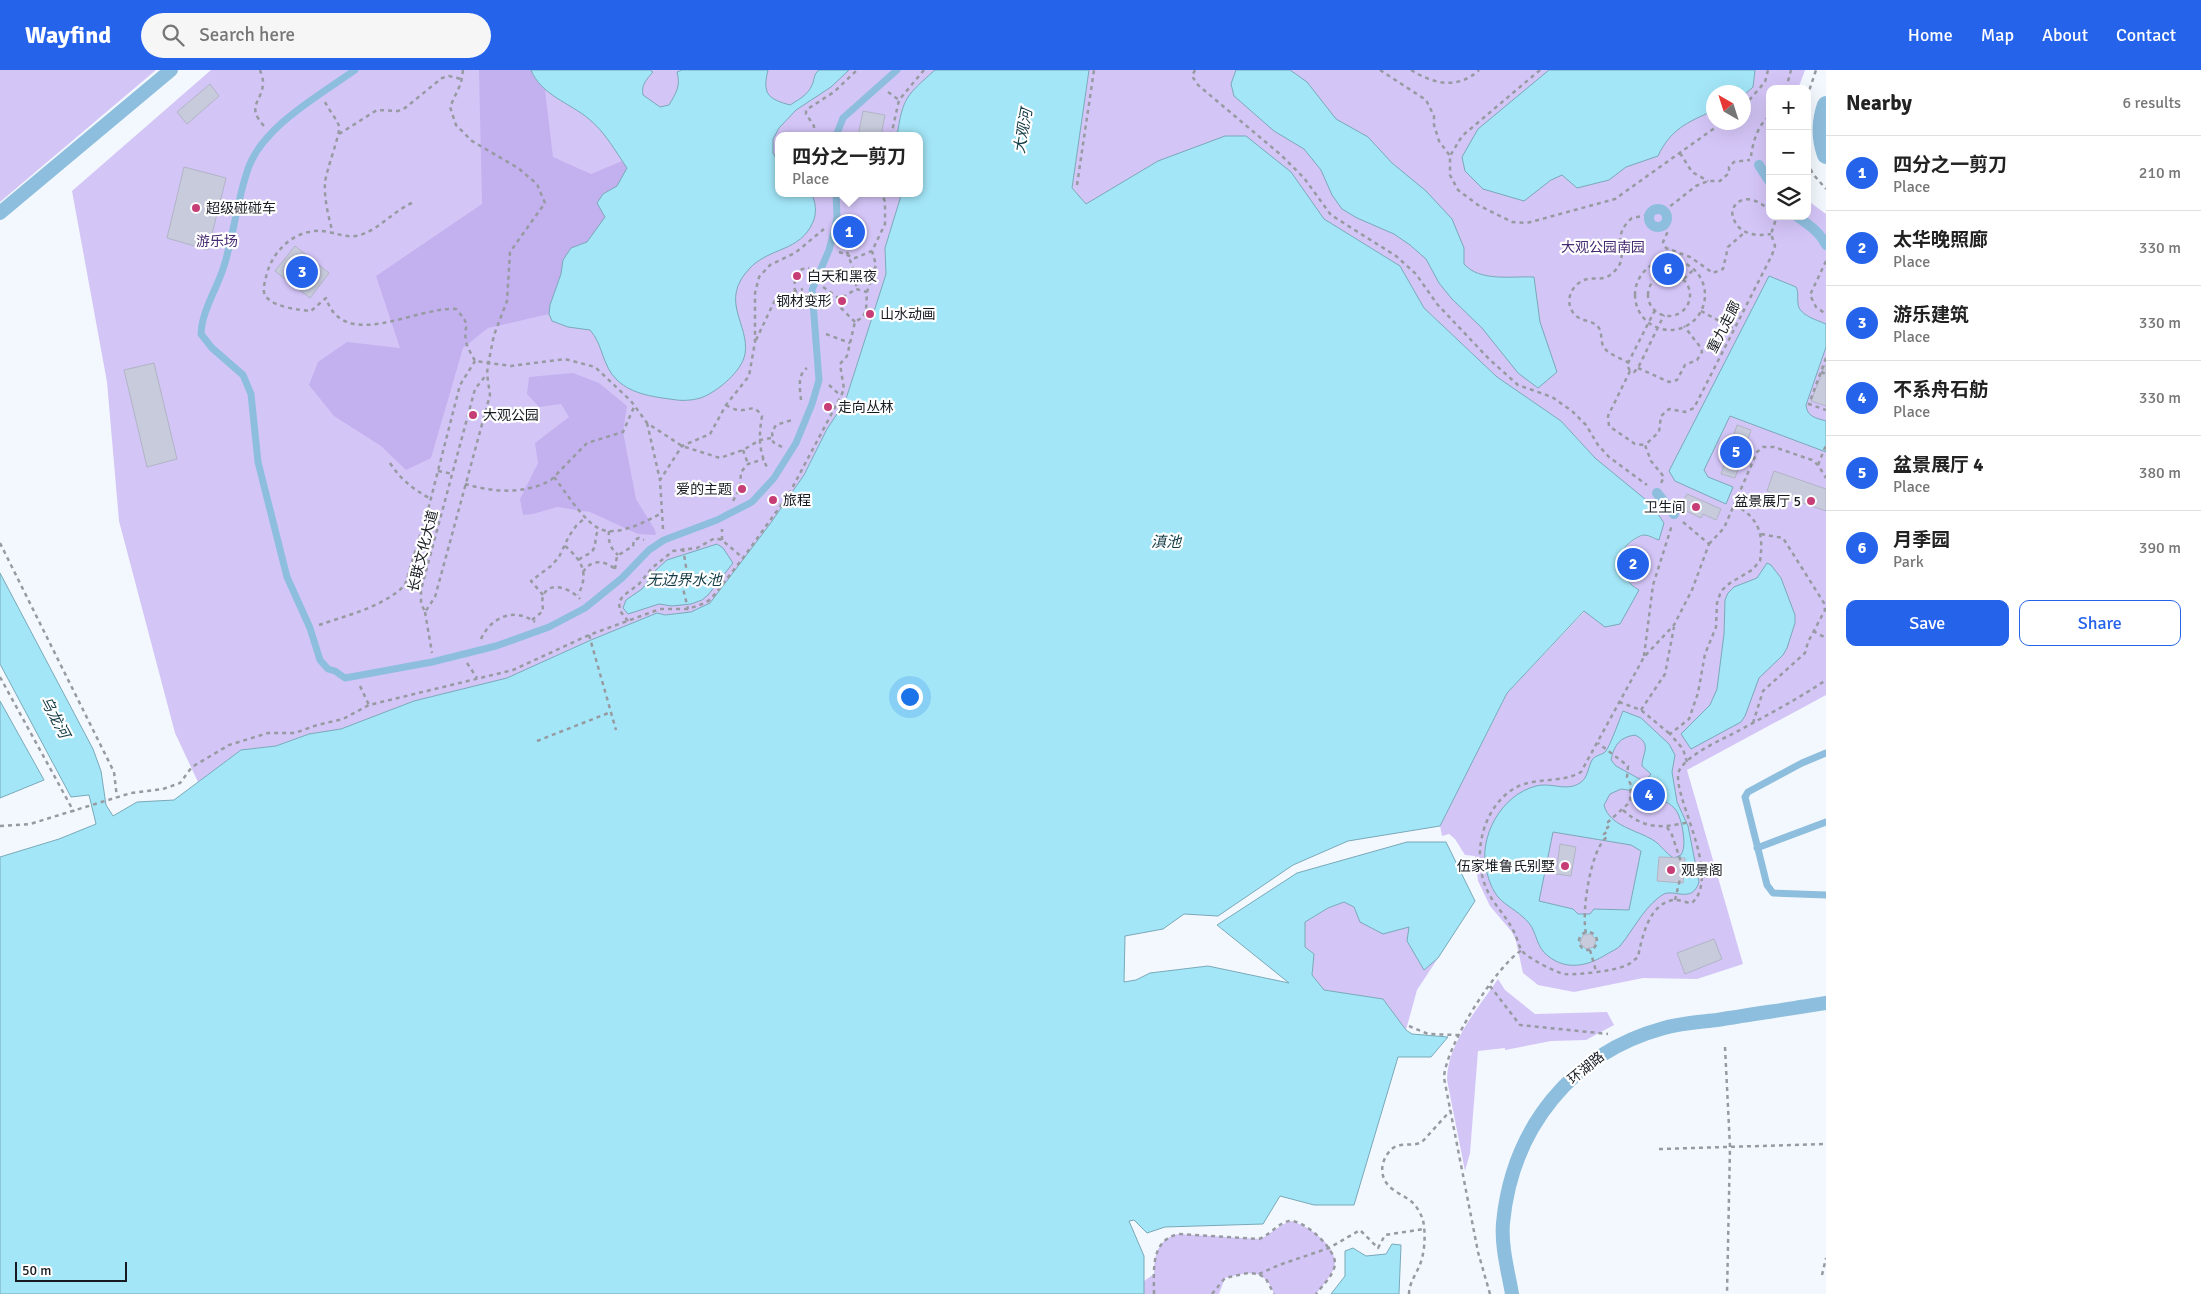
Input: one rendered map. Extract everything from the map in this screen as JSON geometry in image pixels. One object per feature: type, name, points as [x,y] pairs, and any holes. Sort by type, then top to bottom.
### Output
[{"type":"street","points":[[0,213],[171,70]]},
{"type":"street","points":[[1826,105],[1821,124],[1821,135],[1826,155]]},
{"type":"street","points":[[1760,165],[1766,175]]},
{"type":"street","points":[[1655,210],[1664,211],[1667,217],[1665,225],[1653,227],[1648,220],[1649,216],[1655,210]]},
{"type":"street","points":[[1802,220],[1824,239],[1826,245]]},
{"type":"street","points":[[1657,493],[1675,514]]},
{"type":"street","name":"环湖路","points":[[1512,1294],[1506,1262],[1503,1224],[1509,1189],[1520,1150],[1536,1120],[1557,1093],[1581,1070],[1605,1052],[1633,1038],[1666,1027],[1826,1003]]},
{"type":"lane","points":[[355,70],[272,131],[260,144],[248,168],[224,266],[202,321],[201,334],[212,348],[243,375],[252,394],[258,462],[273,528],[287,577],[310,628],[320,660],[328,669],[335,671],[345,678],[432,662],[496,646],[543,629],[585,608],[664,540],[733,512],[752,502],[774,478],[792,449],[812,404],[819,380],[813,287],[829,250],[835,228],[837,217],[836,197]]},
{"type":"lane","points":[[838,132],[843,118],[897,70]]},
{"type":"lane","points":[[1826,754],[1802,763],[1748,792],[1745,797],[1767,885],[1773,893],[1826,895]]},
{"type":"lane","points":[[1757,848],[1826,822]]},
{"type":"path","points":[[260,70],[264,81],[254,106],[257,118],[272,131]]},
{"type":"path","points":[[463,70],[462,79],[450,107],[456,125],[472,141],[518,168],[537,184],[545,203],[510,252],[507,301],[494,335],[487,374]]},
{"type":"path","points":[[814,132],[814,126],[806,114],[806,110],[834,92],[857,70]]},
{"type":"path","points":[[892,132],[899,100],[924,70]]},
{"type":"path","points":[[1077,185],[1094,70]]},
{"type":"path","points":[[1195,70],[1192,76],[1198,86],[1281,155],[1304,178],[1331,215],[1396,256],[1416,274],[1437,304],[1488,359],[1518,385],[1552,397],[1572,411],[1586,425],[1598,445],[1609,457],[1657,493],[1664,477],[1651,461],[1645,445],[1635,444],[1609,426],[1608,416],[1630,371],[1628,368],[1629,362],[1655,310]]},
{"type":"path","points":[[1380,70],[1426,100],[1434,116],[1434,125],[1439,141],[1450,156]]},
{"type":"path","points":[[1411,70],[1424,78],[1444,83],[1469,79],[1479,70]]},
{"type":"path","points":[[1540,70],[1462,136],[1450,156],[1450,175],[1458,190],[1478,205],[1512,222],[1527,223],[1615,199],[1712,130]]},
{"type":"path","points":[[1751,98],[1765,82],[1768,70]]},
{"type":"path","points":[[1787,85],[1791,70]]},
{"type":"path","points":[[1811,85],[1816,70]]},
{"type":"path","points":[[339,134],[377,110],[398,111],[406,108],[442,78],[448,76],[462,79]]},
{"type":"path","points":[[321,94],[339,127],[339,134],[330,157],[325,184],[327,206],[333,234]]},
{"type":"path","points":[[1750,160],[1754,141],[1766,118]]},
{"type":"path","points":[[1680,153],[1692,172],[1708,181]]},
{"type":"path","points":[[1664,211],[1696,186],[1708,181],[1720,181],[1729,173],[1728,167],[1734,162],[1750,160],[1760,165]]},
{"type":"path","points":[[1811,170],[1826,189]]},
{"type":"path","points":[[0,826],[30,824],[91,807],[131,793],[163,789],[180,783],[192,767],[229,745],[268,733],[295,733],[317,725],[343,719],[369,705],[513,670],[589,635],[660,609],[688,610],[711,599],[789,494],[841,396],[844,389],[840,364],[847,356],[855,322],[863,317],[866,310],[868,292],[876,265],[872,250],[884,224],[886,202],[884,197]]},
{"type":"path","points":[[1766,208],[1758,201],[1743,199],[1734,206],[1732,217],[1744,232],[1754,235],[1771,234],[1774,220]]},
{"type":"path","points":[[412,203],[400,208],[373,229],[360,236],[345,237],[317,230],[302,233],[283,246],[269,264],[264,293],[268,299],[293,310],[312,311],[326,298],[332,312],[337,317],[357,324],[374,325],[442,308],[456,309],[466,320],[468,327],[466,342],[475,361]]},
{"type":"path","points":[[1629,362],[1608,351],[1604,346],[1601,330],[1598,326],[1579,318],[1573,313],[1570,306],[1570,297],[1572,289],[1578,283],[1586,279],[1606,277],[1619,266],[1622,260],[1619,238],[1621,230],[1632,218],[1649,216]]},
{"type":"path","points":[[837,217],[845,219],[852,229],[847,241],[848,256],[856,277],[856,289]]},
{"type":"path","points":[[1665,225],[1668,231],[1663,245],[1702,265],[1710,272],[1720,271],[1726,262],[1728,247],[1744,232]]},
{"type":"path","points":[[660,480],[682,446],[710,434],[726,405],[749,376],[755,342],[755,293],[759,277],[770,265],[795,253],[821,229],[835,228]]},
{"type":"path","name":"重九走廊","points":[[1645,445],[1659,432],[1661,416],[1670,409],[1685,412],[1694,408],[1772,255],[1775,246],[1771,234]]},
{"type":"path","points":[[829,250],[855,258],[872,250]]},
{"type":"path","points":[[1679,261],[1681,253]]},
{"type":"path","points":[[1672,260],[1672,274]]},
{"type":"path","points":[[1826,260],[1810,295],[1811,301],[1816,307],[1826,314]]},
{"type":"path","points":[[1660,261],[1679,261],[1695,270],[1704,285],[1705,294],[1701,311],[1695,319],[1684,326],[1671,329],[1658,327],[1649,322],[1640,312],[1636,304],[1636,286],[1645,270],[1652,265],[1660,261]]},
{"type":"path","points":[[1684,279],[1702,265]]},
{"type":"path","points":[[795,292],[794,281],[797,272],[803,268],[819,271]]},
{"type":"path","points":[[1672,274],[1684,279],[1690,291],[1688,304],[1680,313],[1674,316],[1664,315],[1655,310],[1649,299],[1650,286],[1659,276],[1672,274]]},
{"type":"path","points":[[755,342],[774,302],[782,296],[803,289],[813,287],[826,288],[840,299],[841,308],[855,322]]},
{"type":"path","points":[[840,299],[856,289],[868,292]]},
{"type":"path","points":[[1701,311],[1734,329]]},
{"type":"path","points":[[1630,371],[1634,372],[1638,368],[1664,315]]},
{"type":"path","points":[[1638,368],[1669,382],[1677,380],[1685,365],[1696,360],[1702,352],[1684,326]]},
{"type":"path","points":[[816,333],[832,335],[850,343]]},
{"type":"path","points":[[1826,358],[1809,404],[1826,410]]},
{"type":"path","points":[[475,361],[511,366],[565,359],[595,367],[631,401],[647,423],[682,446],[720,458],[743,450],[760,440],[771,438]]},
{"type":"path","points":[[310,628],[373,605],[405,585],[431,499],[460,385],[475,361]]},
{"type":"path","points":[[801,402],[800,382],[803,371],[811,366],[818,365]]},
{"type":"path","points":[[1821,372],[1826,374]]},
{"type":"path","name":"长联文化大道","points":[[425,612],[421,603],[421,590],[475,389],[487,374]]},
{"type":"path","name":"长联文化大道","points":[[425,612],[435,597],[490,394],[487,374]]},
{"type":"path","points":[[819,380],[826,383],[841,396]]},
{"type":"path","points":[[726,405],[737,410],[751,407],[758,410],[762,416],[760,440],[764,459],[774,478]]},
{"type":"path","points":[[465,484],[486,490],[508,491],[544,484],[554,477],[586,443],[623,432],[634,407]]},
{"type":"path","points":[[771,438],[776,425],[790,422],[795,418]]},
{"type":"path","points":[[647,423],[660,480],[664,540]]},
{"type":"path","points":[[771,438],[778,446],[792,449]]},
{"type":"path","points":[[1818,465],[1826,445]]},
{"type":"path","points":[[1641,710],[1665,674],[1674,626],[1692,590],[1709,544],[1724,528],[1757,452],[1764,447],[1774,447],[1812,460],[1818,465],[1826,478]]},
{"type":"path","points":[[743,450],[748,464]]},
{"type":"path","points":[[733,512],[734,496],[740,488],[742,472],[748,464],[764,459]]},
{"type":"path","points":[[390,463],[410,487],[431,499]]},
{"type":"path","points":[[438,472],[452,474]]},
{"type":"path","points":[[554,477],[586,517],[599,529],[609,531],[637,526],[662,512]]},
{"type":"path","points":[[1670,734],[1689,719],[1698,693],[1705,654],[1716,627],[1718,597],[1730,583],[1752,570],[1760,561],[1761,534],[1756,522],[1744,510],[1735,505]]},
{"type":"path","points":[[1644,657],[1653,585],[1675,514],[1709,544]]},
{"type":"path","points":[[532,620],[543,611],[543,595],[531,581],[560,557],[576,526],[586,517]]},
{"type":"path","points":[[579,560],[582,556],[592,552],[595,533],[599,529]]},
{"type":"path","points":[[609,531],[608,540],[618,555]]},
{"type":"path","points":[[1753,723],[1763,691],[1805,653],[1825,610],[1824,603],[1783,538],[1761,534]]},
{"type":"path","points":[[615,569],[614,562],[618,555],[628,550],[634,540],[639,538],[645,540],[653,548]]},
{"type":"path","points":[[628,621],[620,611],[619,602],[623,596],[639,584],[673,550],[697,548],[715,538],[722,540],[743,558]]},
{"type":"path","points":[[0,543],[114,772],[117,798]]},
{"type":"path","points":[[564,546],[579,560],[583,572],[584,583],[578,596]]},
{"type":"path","points":[[682,548],[687,572],[680,576],[688,610]]},
{"type":"path","points":[[583,572],[592,563],[608,564],[622,578]]},
{"type":"path","points":[[411,565],[427,568]]},
{"type":"path","points":[[543,595],[550,588],[559,587],[578,596],[585,608]]},
{"type":"path","points":[[425,612],[432,662]]},
{"type":"path","points":[[478,650],[483,634],[496,620],[517,614],[532,620],[543,629]]},
{"type":"path","points":[[1674,626],[1644,657],[1581,772],[1573,777],[1540,780],[1521,785],[1509,792],[1495,807],[1485,827],[1480,844],[1483,878],[1491,898],[1513,929],[1522,950],[1530,958],[1564,974],[1626,966],[1638,957],[1642,935],[1655,911],[1663,903],[1675,900],[1692,903],[1702,890],[1702,877],[1694,832],[1678,778],[1678,771],[1700,752],[1802,696],[1826,680]]},
{"type":"path","points":[[1814,631],[1826,638]]},
{"type":"path","points":[[589,635],[616,730]]},
{"type":"path","points":[[461,654],[477,678]]},
{"type":"path","points":[[355,676],[369,705]]},
{"type":"path","points":[[0,677],[74,812]]},
{"type":"path","points":[[1619,702],[1641,710],[1670,734],[1683,748],[1687,762]]},
{"type":"path","points":[[537,741],[611,712]]},
{"type":"path","points":[[1586,933],[1583,922],[1586,895],[1599,846],[1607,837],[1604,834],[1608,831],[1606,828],[1610,825],[1608,822],[1630,802],[1631,785],[1626,778],[1628,766],[1598,743]]},
{"type":"path","points":[[1623,810],[1633,820],[1642,823],[1667,827],[1690,822]]},
{"type":"path","points":[[1667,827],[1672,835],[1681,862]]},
{"type":"path","points":[[1675,900],[1680,879]]},
{"type":"path","points":[[1591,932],[1598,939],[1595,948],[1590,950],[1585,951],[1579,944],[1582,934],[1591,932]]},
{"type":"path","points":[[1490,1294],[1478,1252],[1444,1078],[1444,1067],[1458,1035],[1500,971],[1522,950]]},
{"type":"path","points":[[1590,950],[1596,971]]},
{"type":"path","points":[[1490,986],[1520,1025],[1608,1034]]},
{"type":"path","points":[[1409,1026],[1428,1034],[1458,1035]]},
{"type":"path","points":[[1725,1047],[1730,1147],[1727,1294]]},
{"type":"path","points":[[1409,1294],[1410,1286],[1419,1267],[1423,1251],[1424,1229],[1421,1214],[1414,1204],[1389,1187],[1383,1177],[1382,1164],[1392,1149],[1398,1146],[1417,1145],[1422,1142],[1451,1110]]},
{"type":"path","points":[[1659,1149],[1826,1144]]},
{"type":"path","points":[[1154,1294],[1154,1258],[1163,1241],[1170,1236],[1180,1234],[1259,1239],[1268,1236],[1282,1224],[1290,1221],[1307,1228],[1329,1248],[1335,1264],[1330,1275],[1316,1294]]},
{"type":"path","points":[[1212,1294],[1225,1278],[1248,1273],[1259,1274],[1329,1248],[1360,1230],[1378,1248],[1385,1235],[1424,1229]]},
{"type":"path","points":[[1822,1275],[1826,1258]]},
{"type":"path","points":[[1259,1274],[1266,1279],[1274,1294]]},
{"type":"green space","points":[[0,70],[156,70],[0,202]]},
{"type":"green space","name":"大观公园","points":[[211,70],[935,70],[907,98],[901,113],[898,132],[775,132],[775,197],[900,197],[900,199],[885,248],[886,274],[845,402],[827,429],[804,475],[710,604],[691,612],[665,615],[657,613],[507,678],[414,701],[341,729],[309,734],[276,746],[241,750],[198,782],[175,733],[119,521],[107,382],[72,191]]},
{"type":"green space","name":"大观公园南园","points":[[1089,70],[1805,70],[1799,85],[1766,85],[1766,220],[1811,220],[1811,203],[1826,214],[1826,695],[1687,770],[1743,964],[1697,979],[1643,978],[1574,992],[1538,985],[1523,973],[1516,941],[1512,932],[1490,906],[1478,881],[1475,856],[1465,855],[1455,839],[1449,834],[1442,836],[1440,826],[1507,693],[1585,611],[1605,627],[1632,586],[1622,572],[1621,565],[1624,550],[1629,544],[1644,535],[1659,540],[1595,458],[1561,421],[1497,377],[1424,308],[1400,266],[1324,219],[1291,172],[1158,161],[1086,205],[1072,188]]},
{"type":"green space","points":[[1344,902],[1410,927],[1424,970],[1438,958],[1417,990],[1406,1030],[1383,999],[1324,990],[1312,975],[1314,954],[1305,947],[1305,922],[1328,908]]},
{"type":"green space","points":[[1498,979],[1505,990],[1535,1014],[1607,1012],[1614,1025],[1586,1040],[1551,1041],[1505,1050],[1505,1048],[1478,1051],[1470,1153],[1465,1171],[1447,1080],[1448,1067],[1452,1053],[1465,1027]]},
{"type":"green space","points":[[1291,1221],[1319,1236],[1334,1256],[1334,1267],[1316,1294],[1274,1294],[1265,1279],[1260,1275],[1248,1273],[1225,1278],[1219,1294],[1144,1294],[1144,1281],[1154,1274],[1156,1254],[1162,1243],[1172,1236],[1179,1234],[1259,1239]]},
{"type":"shaded area","points":[[479,70],[531,70],[534,77],[545,90],[553,157],[591,174],[622,161],[627,168],[617,186],[603,194],[605,217],[587,242],[571,248],[563,260],[561,274],[550,305],[549,314],[488,328],[463,348],[431,458],[406,470],[381,446],[334,416],[309,385],[318,362],[347,342],[400,348],[376,276],[482,204]]},
{"type":"shaded area","points":[[573,373],[599,383],[627,406],[623,432],[636,499],[655,530],[656,535],[638,534],[590,512],[557,507],[523,515],[520,499],[538,463],[535,443],[569,417],[561,404],[539,407],[527,394],[529,377]]},
{"type":"water","points":[[531,70],[650,70],[653,72],[643,85],[643,95],[660,107],[669,105],[678,85],[677,72],[682,70],[768,70],[766,85],[768,94],[776,100],[790,105],[808,92],[819,70],[849,70],[831,87],[796,110],[775,132],[773,153],[775,156],[775,197],[813,197],[815,208],[814,219],[807,232],[800,239],[758,261],[741,280],[736,291],[736,302],[745,343],[745,354],[739,367],[728,380],[709,394],[697,399],[680,400],[653,396],[630,389],[612,374],[605,362],[598,342],[590,330],[568,327],[552,321],[549,314],[550,305],[561,274],[563,260],[571,248],[587,242],[605,217],[597,203],[603,194],[617,186],[627,168],[610,142],[595,124],[549,92],[536,79]]},
{"type":"water","name":"滇池","points":[[935,70],[1089,70],[1072,188],[1086,204],[1158,161],[1225,136],[1246,136],[1291,172],[1324,219],[1400,266],[1424,308],[1497,377],[1561,421],[1595,458],[1651,504],[1664,523],[1659,540],[1644,535],[1633,540],[1622,552],[1621,566],[1623,573],[1632,586],[1639,590],[1620,624],[1605,627],[1584,611],[1507,693],[1440,826],[1348,841],[1293,865],[1218,916],[1184,914],[1163,929],[1125,936],[1124,982],[1136,980],[1150,973],[1208,966],[1289,983],[1217,925],[1297,873],[1407,842],[1446,842],[1475,901],[1438,958],[1424,970],[1407,941],[1409,927],[1383,934],[1360,922],[1354,907],[1344,902],[1328,908],[1305,922],[1305,947],[1314,954],[1312,975],[1324,990],[1383,999],[1406,1030],[1412,1034],[1448,1037],[1431,1057],[1398,1057],[1354,1205],[1314,1205],[1280,1196],[1263,1224],[1165,1227],[1147,1233],[1134,1220],[1129,1221],[1144,1256],[1144,1294],[0,1294],[0,857],[59,839],[96,824],[89,795],[71,797],[0,664],[0,573],[93,749],[101,771],[106,805],[113,816],[137,802],[174,800],[241,750],[276,746],[309,734],[341,729],[414,701],[507,678],[657,613],[665,615],[691,612],[710,603],[770,524],[804,475],[827,429],[845,402],[886,274],[885,248],[900,197],[923,197],[923,132],[898,132],[901,113],[907,98]]},
{"type":"water","points":[[1236,70],[1290,70],[1307,82],[1336,119],[1368,137],[1392,163],[1426,191],[1452,219],[1464,248],[1464,264],[1471,270],[1496,277],[1534,277],[1540,322],[1557,372],[1538,388],[1518,373],[1482,328],[1452,299],[1439,283],[1426,259],[1394,234],[1357,218],[1342,209],[1332,195],[1321,170],[1304,149],[1274,131],[1234,96],[1231,84]]},
{"type":"water","points":[[1549,70],[1755,70],[1753,87],[1751,89],[1751,85],[1706,85],[1706,114],[1687,123],[1674,133],[1658,156],[1626,167],[1609,180],[1577,188],[1562,175],[1551,180],[1524,201],[1483,189],[1465,171],[1462,157],[1478,129]]},
{"type":"water","points":[[1769,276],[1796,287],[1801,311],[1809,317],[1826,324],[1826,347],[1806,405],[1810,415],[1826,421],[1826,452],[1730,416],[1704,470],[1708,477],[1733,487],[1726,504],[1675,481],[1669,471]]},
{"type":"water","name":"无边界水池","points":[[717,544],[723,548],[733,563],[702,600],[691,604],[672,606],[659,604],[628,614],[623,608],[626,600],[642,589],[656,570],[667,560]]},
{"type":"water","points":[[1767,563],[1771,565],[1781,578],[1795,615],[1795,623],[1787,648],[1783,655],[1759,678],[1741,722],[1691,749],[1681,734],[1710,705],[1717,689],[1724,634],[1725,600],[1728,593],[1734,587],[1757,578]]},
{"type":"water","points":[[0,701],[44,780],[0,798]]},
{"type":"water","points":[[1623,711],[1641,718],[1669,744],[1675,755],[1672,772],[1677,802],[1688,826],[1699,882],[1693,892],[1689,894],[1667,893],[1658,898],[1616,949],[1585,964],[1563,964],[1555,961],[1544,952],[1529,923],[1504,903],[1495,892],[1487,873],[1485,860],[1489,832],[1502,808],[1523,791],[1542,785],[1575,786],[1583,781],[1592,760],[1607,750]],"holes":[[[1635,735],[1645,745],[1642,766],[1651,774],[1645,782],[1616,766],[1611,760],[1614,750],[1619,743],[1625,738]],[[1621,789],[1627,790],[1650,795],[1671,805],[1676,810],[1682,826],[1684,844],[1681,855],[1674,858],[1647,836],[1617,823],[1607,812],[1604,805],[1610,794]],[[1553,832],[1631,845],[1641,851],[1629,910],[1594,909],[1590,914],[1578,914],[1573,909],[1539,901]]]},
{"type":"water","points":[[1392,1244],[1401,1245],[1399,1294],[1331,1294],[1345,1276],[1345,1251],[1353,1248],[1366,1256],[1386,1254]]},
{"type":"building","points":[[210,84],[219,96],[187,124],[177,112]]},
{"type":"building","points":[[863,111],[885,115],[882,132],[859,132]]},
{"type":"building","name":"超级碰碰车","points":[[184,167],[226,178],[208,250],[167,238]]},
{"type":"building","points":[[295,246],[329,273],[310,298],[275,271]]},
{"type":"building","points":[[154,363],[177,459],[147,467],[124,370]]},
{"type":"building","points":[[1826,365],[1826,406],[1811,401]]},
{"type":"building","points":[[1737,425],[1751,430],[1735,478],[1721,474]]},
{"type":"building","name":"盆景展厅 5","points":[[1774,471],[1826,489],[1826,511],[1767,491]]},
{"type":"building","name":"卫生间","points":[[1687,494],[1721,509],[1716,520],[1703,514],[1701,518],[1680,508]]},
{"type":"building","points":[[1643,791],[1655,798],[1650,807],[1638,801]]},
{"type":"building","name":"伍家堆鲁氏别墅","points":[[1560,844],[1576,847],[1571,876],[1556,874]]},
{"type":"building","name":"观景阁","points":[[1659,857],[1685,858],[1683,883],[1657,881]]},
{"type":"building","points":[[1591,934],[1596,940],[1594,947],[1586,949],[1580,943],[1583,935]]},
{"type":"building","points":[[1714,939],[1722,959],[1685,974],[1677,953]]},
{"type":"place","name":"超级碰碰车","points":[[196,208]]},
{"type":"place","name":"四分之一剪刀","points":[[849,232]]},
{"type":"place","name":"月季园","points":[[1668,269]]},
{"type":"place","name":"游乐建筑","points":[[302,272]]},
{"type":"place","name":"白天和黑夜","points":[[797,276]]},
{"type":"place","name":"钢材变形","points":[[842,301]]},
{"type":"place","name":"山水动画","points":[[870,314]]},
{"type":"place","name":"走向丛林","points":[[828,407]]},
{"type":"place","name":"大观公园","points":[[473,415]]},
{"type":"place","name":"盆景展厅 4","points":[[1736,452]]},
{"type":"place","name":"爱的主题","points":[[742,489]]},
{"type":"place","name":"旅程","points":[[773,500]]},
{"type":"place","name":"盆景展厅 5","points":[[1811,501]]},
{"type":"place","name":"卫生间","points":[[1696,507]]},
{"type":"place","name":"太华晚照廊","points":[[1633,564]]},
{"type":"place","name":"不系舟石舫","points":[[1649,795]]},
{"type":"place","name":"伍家堆鲁氏别墅","points":[[1565,866]]},
{"type":"place","name":"观景阁","points":[[1671,870]]},
{"type":"water label","name":"大观河","points":[[1023,131]]},
{"type":"water label","name":"乌龙河","points":[[55,717]]},
{"type":"park label","name":"游乐场","points":[[217,241]]}]
